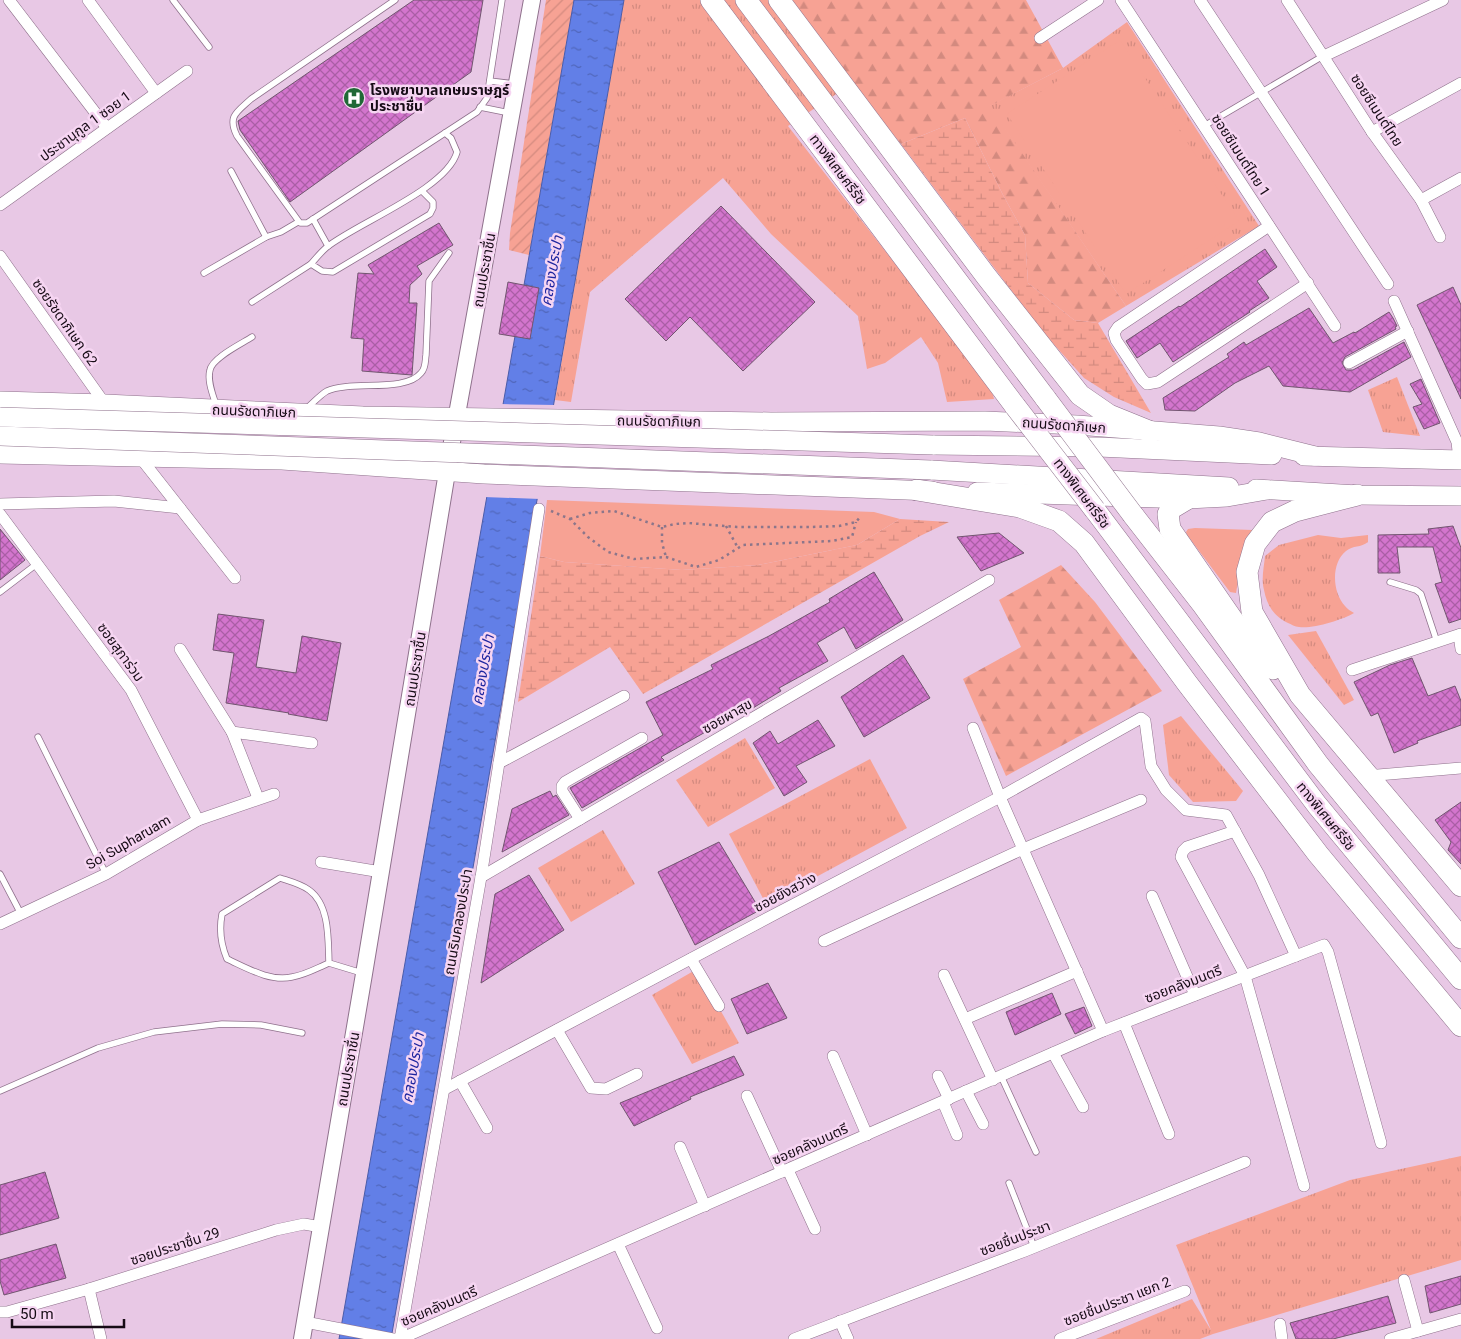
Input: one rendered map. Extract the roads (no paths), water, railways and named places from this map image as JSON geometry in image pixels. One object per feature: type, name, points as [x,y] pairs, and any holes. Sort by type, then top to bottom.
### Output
[{"type":"highway","name":"ทางพิเศษศรีรัช","points":[[711,0],[1311,798],[1461,979]]},
{"type":"highway","name":"ทางพิเศษศรีรัช","points":[[746,0],[1203,605],[1318,764],[1461,938]]},
{"type":"highway","points":[[779,0],[986,276],[1080,395],[1109,415],[1151,432]]},
{"type":"highway","points":[[917,490],[1020,507],[1058,521],[1084,543],[1187,683],[1318,854],[1461,1026]]},
{"type":"highway","points":[[1300,695],[1252,612],[1247,572],[1255,544],[1272,522],[1295,511],[1357,495]]},
{"type":"highway","points":[[1188,499],[1172,508],[1168,514],[1170,529],[1237,626],[1279,675],[1300,695],[1366,776],[1461,886]]},
{"type":"main road","name":"ถนนประชาชื่น","points":[[302,1339],[448,470],[532,0]]},
{"type":"main road","name":"ถนนรัชดาภิเษก","points":[[0,401],[458,418],[649,421],[985,421],[1077,425],[1219,436],[1260,442],[1315,456]]},
{"type":"main road","points":[[214,458],[234,454],[240,444],[240,432],[234,420],[218,410]]},
{"type":"main road","name":"ถนนรัชดาภิเษก","points":[[0,417],[1460,460]]},
{"type":"main road","points":[[649,421],[630,435],[625,444],[625,457],[640,471],[655,479]]},
{"type":"main road","points":[[0,436],[931,470],[1357,495],[1461,496]]},
{"type":"main road","points":[[0,454],[282,460],[448,470],[484,474],[1188,499],[1227,497],[1267,490]]},
{"type":"street","points":[[9,0],[107,128]]},
{"type":"street","points":[[88,0],[156,93]]},
{"type":"street","points":[[1040,38],[1098,0]]},
{"type":"street","name":"ซอยซีเมนต์ไทย 1","points":[[1121,0],[1335,326]]},
{"type":"street","points":[[1200,0],[1388,284]]},
{"type":"street","name":"ซอยซีเมนต์ไทย","points":[[1287,0],[1372,132],[1420,200],[1440,237]]},
{"type":"street","points":[[1324,56],[1443,0]]},
{"type":"street","name":"ประชานุกูล 1 ซอย 1","points":[[0,205],[187,71]]},
{"type":"street","points":[[1372,132],[1461,83]]},
{"type":"street","points":[[1420,200],[1461,178]]},
{"type":"street","points":[[1269,226],[1118,327],[1114,333],[1116,340],[1142,379],[1147,384],[1158,382],[1308,283]]},
{"type":"street","name":"ซอยรัชดาภิเษก 62","points":[[0,256],[105,404]]},
{"type":"street","points":[[1394,301],[1458,442],[1460,460]]},
{"type":"street","points":[[1349,363],[1408,331]]},
{"type":"street","points":[[139,456],[235,578]]},
{"type":"street","points":[[0,504],[114,501],[180,508]]},
{"type":"street","name":"ถนนริมคลองประปา","points":[[400,1339],[481,877],[539,509]]},
{"type":"street","name":"ซอยสุภาร่วม","points":[[0,514],[131,690],[198,820]]},
{"type":"street","name":"ซอยผาสุข","points":[[481,877],[989,580]]},
{"type":"street","points":[[1352,670],[1460,634],[1461,649]]},
{"type":"street","points":[[180,649],[232,732],[258,798]]},
{"type":"street","points":[[499,763],[624,696]]},
{"type":"street","name":"ซอยยังสว่าง","points":[[445,1089],[1000,797],[1141,718],[1145,721],[1151,766],[1166,790],[1186,810],[1226,815],[1235,831]]},
{"type":"street","points":[[973,728],[1000,797],[1103,1031]]},
{"type":"street","points":[[232,732],[312,743]]},
{"type":"street","points":[[580,819],[562,791],[562,786],[565,782],[642,738]]},
{"type":"street","points":[[1366,776],[1461,768]]},
{"type":"street","name":"Soi Supharuam","points":[[0,924],[106,874],[198,820],[274,794]]},
{"type":"street","points":[[824,941],[1023,849],[1141,800]]},
{"type":"street","points":[[1296,956],[1259,875],[1235,831],[1187,847],[1183,851],[1182,857],[1245,976],[1304,1186]]},
{"type":"street","points":[[321,862],[381,872]]},
{"type":"street","points":[[1152,896],[1195,995]]},
{"type":"street","name":"ซอยคลังมนตรี","points":[[305,1322],[400,1339],[1103,1031],[1324,945],[1381,1143]]},
{"type":"street","points":[[691,959],[718,1006]]},
{"type":"street","points":[[964,1019],[1077,971]]},
{"type":"street","points":[[944,975],[964,1019],[997,1078]]},
{"type":"street","points":[[1124,1023],[1169,1134]]},
{"type":"street","points":[[557,1030],[591,1088],[606,1089],[637,1074]]},
{"type":"street","points":[[1053,1053],[1083,1107]]},
{"type":"street","points":[[832,1056],[867,1135]]},
{"type":"street","points":[[938,1076],[957,1135]]},
{"type":"street","points":[[460,1081],[487,1128]]},
{"type":"street","points":[[966,1091],[983,1124]]},
{"type":"street","points":[[746,1096],[815,1229]]},
{"type":"street","points":[[680,1147],[706,1206]]},
{"type":"street","name":"ซอยชื่นประชา","points":[[798,1338],[1034,1248],[1246,1162]]},
{"type":"street","name":"ซอยประชาชื่น 29","points":[[0,1312],[7,1312],[89,1289],[276,1230],[304,1224],[320,1228]]},
{"type":"street","points":[[618,1244],[656,1328]]},
{"type":"street","points":[[1404,1280],[1418,1331]]},
{"type":"street","points":[[89,1289],[101,1339]]},
{"type":"street","name":"ซอยชื่นประชา แยก 2","points":[[1060,1339],[1185,1291]]},
{"type":"street","points":[[1390,1339],[1461,1319]]},
{"type":"street","points":[[840,1321],[848,1339]]},
{"type":"street","points":[[1280,1324],[1282,1339]]},
{"type":"lane","points":[[173,0],[209,47]]},
{"type":"lane","points":[[395,0],[251,99],[234,115],[232,123],[237,136],[298,222],[304,224],[313,219],[476,112],[487,98],[502,0]]},
{"type":"lane","points":[[1204,126],[1324,56]]},
{"type":"lane","points":[[490,81],[517,85]]},
{"type":"lane","points":[[480,107],[512,114]]},
{"type":"lane","points":[[252,302],[311,264],[328,246],[422,191],[451,166],[457,152],[455,145],[445,133]]},
{"type":"lane","points":[[231,171],[266,237]]},
{"type":"lane","points":[[311,264],[322,271],[333,272],[430,214],[433,202],[422,191]]},
{"type":"lane","points":[[313,219],[328,246]]},
{"type":"lane","points":[[204,273],[266,237],[281,232],[298,222]]},
{"type":"lane","points":[[302,413],[326,392],[347,386],[406,382],[422,373],[425,367],[426,355],[429,281],[449,253]]},
{"type":"lane","points":[[218,410],[209,378],[209,371],[213,362],[252,337]]},
{"type":"lane","points":[[0,592],[38,563]]},
{"type":"lane","points":[[1390,582],[1416,590],[1421,594],[1437,642]]},
{"type":"lane","points":[[38,737],[106,874]]},
{"type":"lane","points":[[0,874],[21,914]]},
{"type":"lane","points":[[329,963],[326,921],[323,908],[309,890],[280,878],[222,914],[220,925],[222,948],[227,960],[266,976],[291,978],[329,963],[364,974]]},
{"type":"lane","points":[[0,1091],[98,1048],[154,1032],[222,1024],[261,1025],[302,1033]]},
{"type":"lane","points":[[997,1078],[1036,1152]]},
{"type":"lane","points":[[1009,1183],[1034,1248]]},
{"type":"water","name":"คลองประปา","points":[[574,0],[624,0],[391,1339],[339,1339]]},
{"type":"place","name":"โรงพยาบาลเกษมราษฎร์ ประชาชื่น","points":[[354,98]]}]
